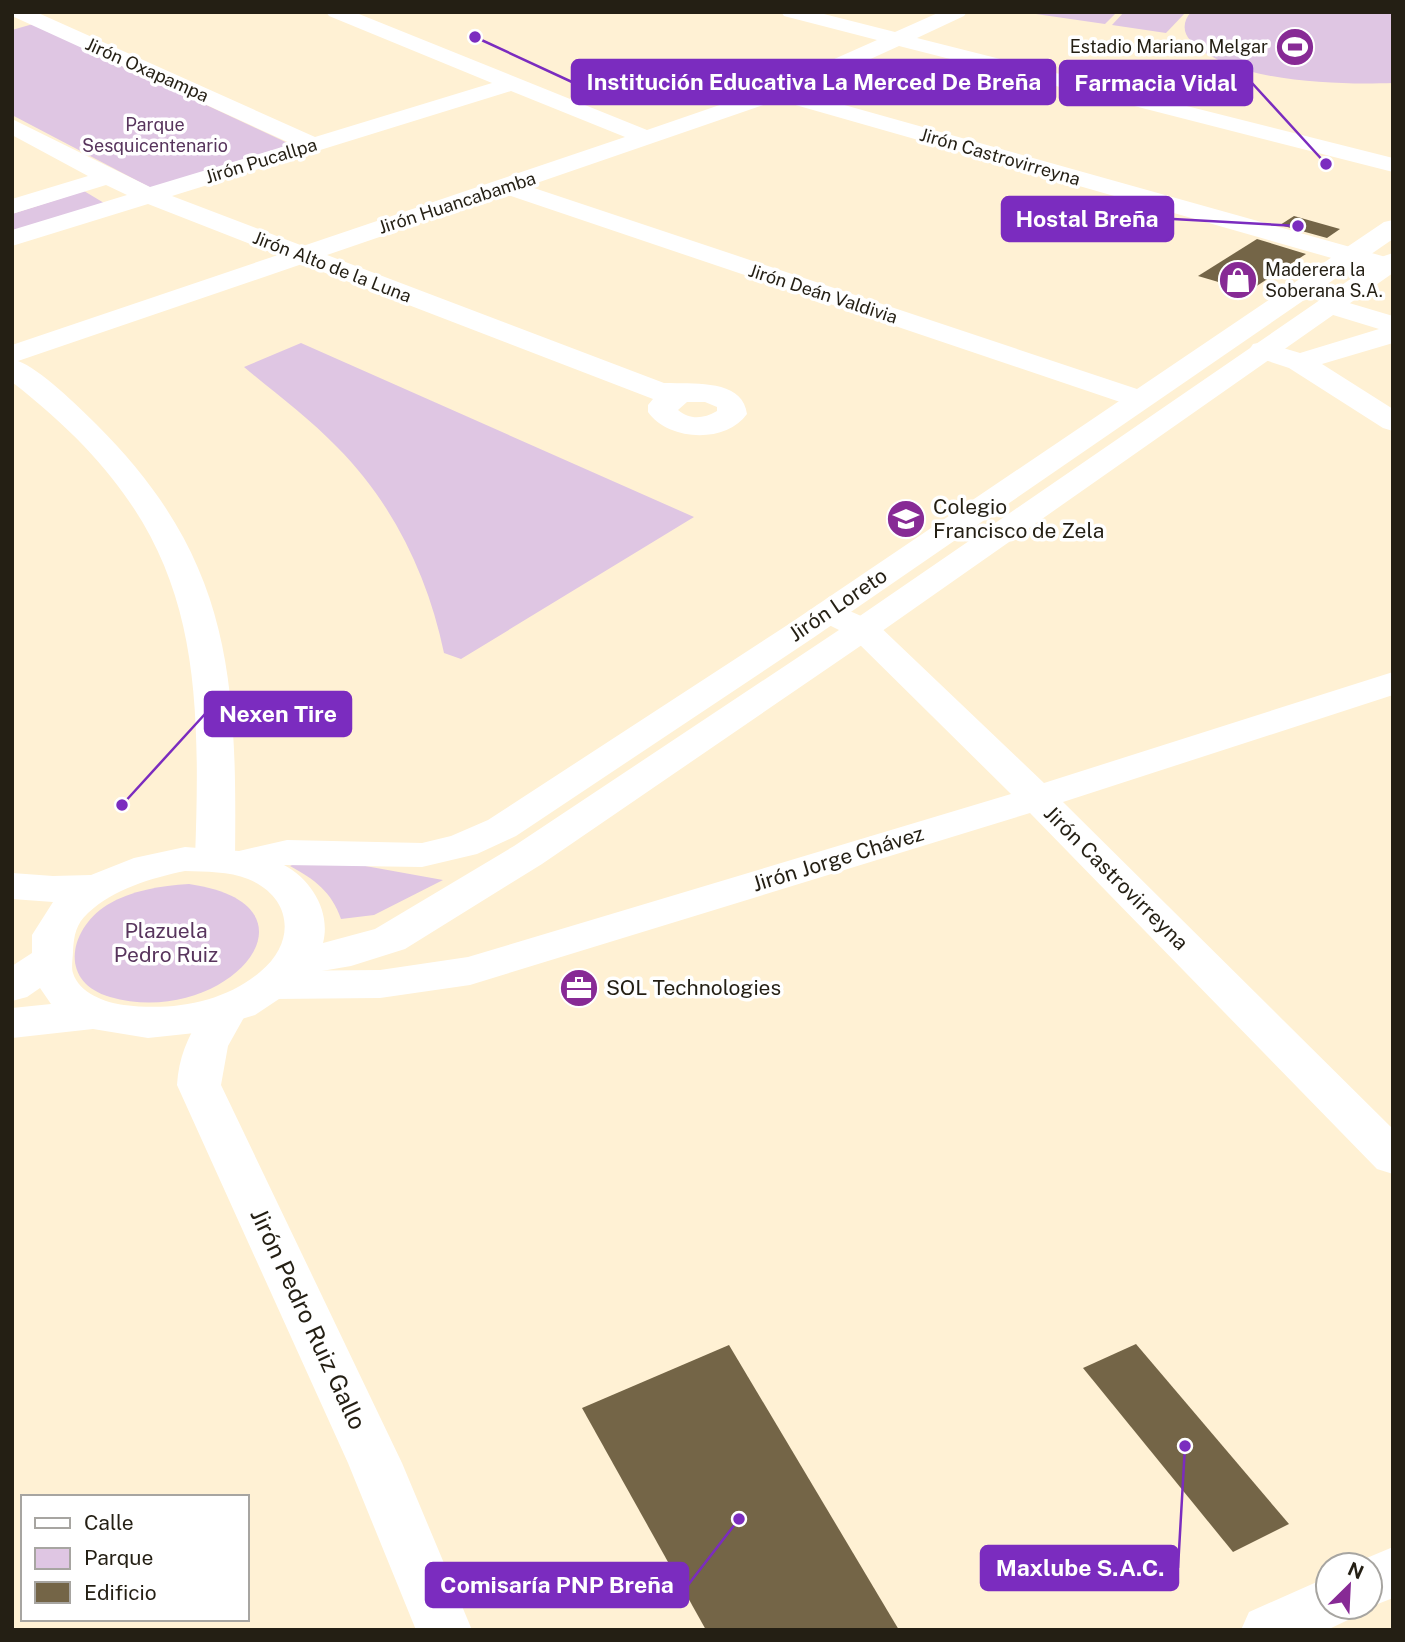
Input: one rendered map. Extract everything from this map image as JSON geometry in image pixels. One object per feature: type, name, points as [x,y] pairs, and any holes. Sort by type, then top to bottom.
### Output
[{"type":"street","points":[[12,26],[27,16],[67,12]]},
{"type":"street","points":[[336,12],[647,138]]},
{"type":"street","points":[[791,12],[1393,165]]},
{"type":"street","name":"Jirón Huancabamba","points":[[12,354],[508,187],[777,93],[957,12]]},
{"type":"street","name":"Jirón Oxapampa","points":[[27,16],[313,145]]},
{"type":"street","name":"Jirón Pucallpa","points":[[12,238],[511,84]]},
{"type":"street","name":"Jirón Castrovirreyna","points":[[777,93],[1352,256],[1389,263]]},
{"type":"street","name":"Jirón Alto de la Luna","points":[[12,126],[107,177],[149,196],[670,397]]},
{"type":"street","points":[[12,207],[107,177]]},
{"type":"street","name":"Jirón Deán Valdivia","points":[[508,187],[1139,399]]},
{"type":"street","name":"Jirón Loreto","points":[[228,861],[287,852],[422,855],[463,845],[502,828],[829,612],[1393,228]]},
{"type":"street","name":"Jirón Loreto","points":[[284,974],[390,939],[536,850],[863,629],[1389,263]]},
{"type":"street","points":[[1329,305],[1393,325]]},
{"type":"street","points":[[1299,362],[1393,334]]},
{"type":"street","points":[[1263,351],[1299,362],[1393,422]]},
{"type":"street","points":[[12,368],[50,396],[96,437],[136,485],[169,538],[189,581],[202,626],[228,861]]},
{"type":"street","name":"Jirón Castrovirreyna","points":[[829,612],[863,629],[1037,798],[1393,1157]]},
{"type":"street","name":"Jirón Jorge Chávez","points":[[284,974],[380,984],[470,971],[1037,798],[1393,682]]},
{"type":"street","points":[[12,987],[72,908],[98,887],[124,873],[154,864],[185,859],[228,861],[271,873],[293,890],[305,912],[306,937],[284,974],[226,1012],[192,1021],[157,1025],[124,1023],[94,1014],[71,1000],[37,956]]},
{"type":"street","points":[[12,886],[53,889],[98,887]]},
{"type":"street","name":"Jirón Pedro Ruiz Gallo","points":[[226,1012],[208,1037],[199,1061],[199,1085],[375,1462],[444,1630]]},
{"type":"street","points":[[12,1023],[94,1014]]},
{"type":"street","points":[[1269,1630],[1314,1609]]},
{"type":"green space","points":[[1022,12],[1117,12],[1105,24]]},
{"type":"green space","points":[[1124,12],[1186,12],[1166,33],[1112,25]]},
{"type":"green space","name":"Estadio Mariano Melgar","points":[[1191,12],[1393,12],[1393,83],[1315,82],[1232,66],[1209,55],[1188,38],[1185,26]]},
{"type":"green space","name":"Parque Sesquicentenario","points":[[33,24],[294,146],[153,189],[12,115],[12,30]]},
{"type":"green space","points":[[84,191],[104,203],[12,232],[12,214]]},
{"type":"green space","points":[[301,343],[694,517],[461,659],[444,653],[418,569],[406,542],[375,492],[326,436],[244,367]]},
{"type":"green space","points":[[310,856],[443,880],[374,915],[341,919],[333,901],[321,887],[290,866]]},
{"type":"green space","name":"Plazuela Pedro Ruiz","points":[[189,884],[232,896],[254,915],[258,938],[247,961],[224,981],[191,996],[152,1002],[110,997],[93,990],[82,980],[76,968],[75,954],[84,927],[94,915],[107,905],[136,892]]},
{"type":"building","points":[[1294,216],[1340,229],[1327,238],[1280,225]]},
{"type":"building","name":"Maderera la Soberana S.A.","points":[[1257,239],[1306,254],[1249,291],[1198,276]]},
{"type":"building","points":[[1136,1344],[1289,1524],[1233,1552],[1083,1368]]},
{"type":"building","points":[[729,1345],[899,1630],[706,1630],[582,1408]]},
{"type":"place","name":"Institución Educativa La Merced De Breña","points":[[475,37]]},
{"type":"place","name":"Estadio Mariano Melgar","points":[[1295,47]]},
{"type":"place","name":"Farmacia Vidal","points":[[1326,164]]},
{"type":"place","name":"Hostal Breña","points":[[1298,226]]},
{"type":"place","name":"Maderera la Soberana S.A.","points":[[1238,280]]},
{"type":"place","name":"Colegio Francisco de Zela","points":[[906,519]]},
{"type":"place","name":"Nexen Tire","points":[[122,805]]},
{"type":"place","name":"SOL Technologies","points":[[579,988]]},
{"type":"place","name":"Maxlube S.A.C.","points":[[1185,1446]]},
{"type":"place","name":"Comisaría PNP Breña","points":[[739,1519]]}]
